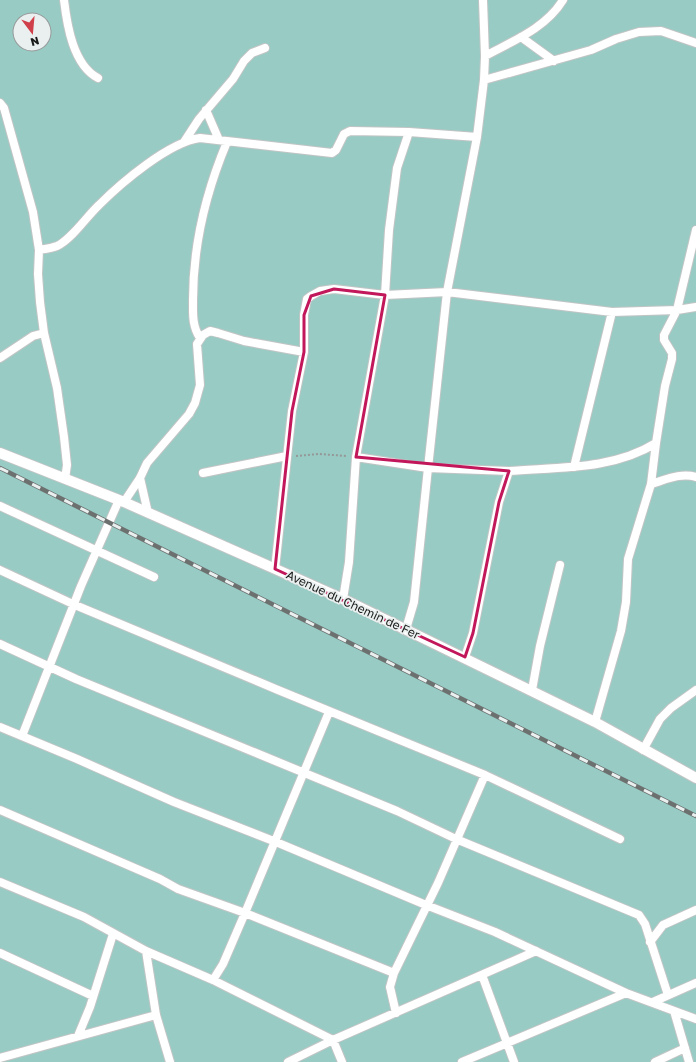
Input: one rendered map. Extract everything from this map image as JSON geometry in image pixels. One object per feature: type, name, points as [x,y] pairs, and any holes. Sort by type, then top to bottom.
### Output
[{"type":"street","points":[[64,0],[72,38],[80,59],[90,74],[98,78]]},
{"type":"street","points":[[406,630],[414,602],[418,547],[447,292],[477,137],[484,80],[485,56],[483,0]]},
{"type":"street","points":[[485,56],[521,37],[557,10],[563,0]]},
{"type":"street","points":[[484,80],[591,50],[616,39],[639,32],[660,31],[696,43]]},
{"type":"street","points":[[521,37],[554,60]]},
{"type":"street","points":[[184,142],[206,110],[233,79],[244,61],[252,53],[265,48]]},
{"type":"street","points":[[0,103],[4,108],[33,212],[39,250],[38,274],[44,333],[57,388],[64,437],[66,465],[65,479]]},
{"type":"street","points":[[200,338],[193,324],[193,282],[196,245],[223,141],[206,110]]},
{"type":"street","points":[[39,250],[61,243],[117,189],[168,149],[184,142],[200,138],[332,153],[336,150],[344,134],[350,131],[409,132],[477,137]]},
{"type":"street","points":[[343,599],[349,562],[356,457],[385,295],[397,168],[409,132]]},
{"type":"street","points":[[595,722],[621,631],[626,602],[628,559],[651,484],[665,386],[672,359],[672,353],[664,340],[664,335],[677,310],[696,230]]},
{"type":"street","points":[[275,569],[292,411],[304,352],[304,315],[308,299],[311,296],[320,291],[334,289],[385,295],[447,292],[612,312],[677,310],[696,307]]},
{"type":"street","points":[[574,467],[612,312]]},
{"type":"street","points":[[22,736],[97,550],[122,501],[140,478],[147,463],[189,414],[195,403],[200,385],[197,344],[200,338],[210,331],[226,334],[244,341],[304,352]]},
{"type":"street","points":[[0,358],[33,336],[44,333]]},
{"type":"street","points":[[356,457],[428,468],[509,470],[574,467],[612,461],[648,448],[656,443]]},
{"type":"street","name":"Avenue du Chemin de Fer","points":[[0,453],[122,501],[343,599],[532,690],[595,722],[696,778]]},
{"type":"street","points":[[203,473],[287,456]]},
{"type":"street","points":[[465,657],[473,633],[499,502],[509,470]]},
{"type":"street","points":[[651,484],[685,475],[696,477]]},
{"type":"street","points":[[140,478],[148,513]]},
{"type":"street","points":[[0,506],[154,577]]},
{"type":"street","points":[[532,690],[540,646],[560,565]]},
{"type":"street","points":[[0,570],[75,605],[329,712],[485,775],[620,839]]},
{"type":"street","points":[[0,644],[49,667],[303,774],[397,811],[456,839],[639,915],[643,919],[668,995]]},
{"type":"street","points":[[644,750],[660,719],[670,708],[696,690]]},
{"type":"street","points":[[213,980],[223,964],[276,842],[329,712]]},
{"type":"street","points":[[0,727],[174,802],[276,842],[426,905],[495,932],[626,993],[696,1019]]},
{"type":"street","points":[[396,1013],[390,987],[394,973],[438,883],[485,775]]},
{"type":"street","points":[[0,810],[178,888],[245,913],[394,973]]},
{"type":"street","points":[[0,882],[53,903],[146,951],[213,980],[333,1040],[342,1062]]},
{"type":"street","points":[[650,942],[663,925],[696,910]]},
{"type":"street","points":[[78,1036],[93,996],[113,934]]},
{"type":"street","points":[[146,951],[156,1014],[170,1062]]},
{"type":"street","points":[[288,1062],[333,1040],[536,951]]},
{"type":"street","points":[[0,953],[93,996]]},
{"type":"street","points":[[482,975],[514,1062]]},
{"type":"street","points":[[653,1002],[696,983]]},
{"type":"street","points":[[462,1062],[626,993]]},
{"type":"street","points":[[674,1011],[689,1062]]},
{"type":"street","points":[[0,1058],[156,1014]]},
{"type":"street","points":[[655,1062],[685,1048]]},
{"type":"path","points":[[287,456],[320,454],[356,457]]},
{"type":"highlighted area","points":[[334,289],[385,295],[356,457],[509,471],[499,502],[473,633],[465,657],[275,569],[292,411],[304,352],[304,315],[311,296]]},
{"type":"shaded area","points":[[0,0],[696,0],[696,1062],[0,1062]]},
{"type":"railway","points":[[0,468],[696,816]]}]
